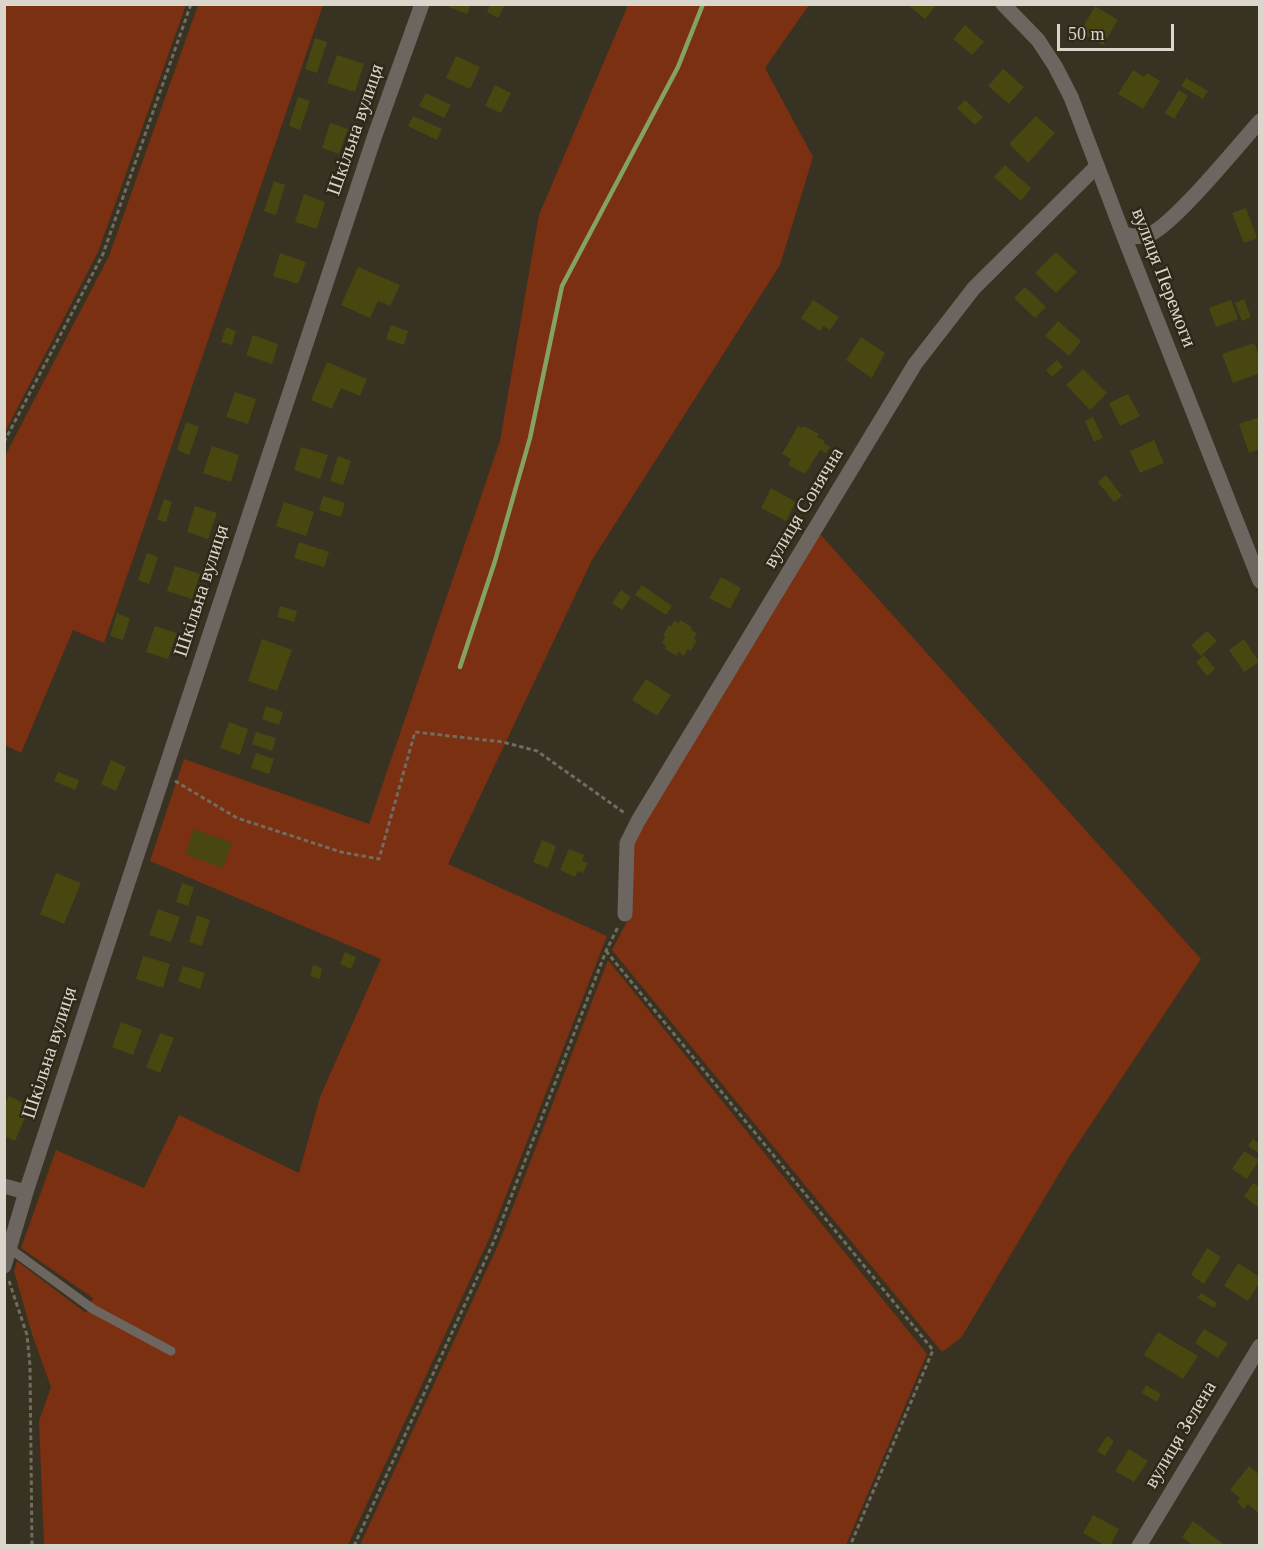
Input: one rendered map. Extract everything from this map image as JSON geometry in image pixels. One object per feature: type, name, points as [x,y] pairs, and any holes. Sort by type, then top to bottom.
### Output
[{"type":"street","name":"Шкільна вулиця","points":[[7,1273],[9,1248],[26,1192],[374,138],[422,4]]},
{"type":"street","name":"вулиця Перемоги","points":[[1003,4],[1038,40],[1071,97],[1122,234],[1260,581]]},
{"type":"street","points":[[1122,234],[1144,237],[1159,230],[1207,181],[1260,121]]},
{"type":"street","name":"вулиця Сонячна","points":[[625,914],[627,843],[638,821],[915,364],[974,288],[1097,166]]},
{"type":"street","points":[[4,1186],[26,1192]]},
{"type":"street","name":"вулиця Зелена","points":[[1139,1545],[1260,1346]]},
{"type":"lane","points":[[9,1248],[93,1309],[171,1351]]},
{"type":"path","points":[[4,442],[103,254],[191,4]]},
{"type":"path","points":[[164,773],[237,818],[341,852],[379,859],[415,732],[503,742],[537,751],[616,808],[638,821]]},
{"type":"path","points":[[354,1545],[494,1241],[606,951],[625,914]]},
{"type":"path","points":[[606,951],[933,1350],[850,1545]]},
{"type":"path","points":[[7,1273],[27,1335],[30,1366],[32,1545]]},
{"type":"shaded area","points":[[5,4],[186,5],[98,252],[5,432]]},
{"type":"shaded area","points":[[198,5],[323,5],[104,643],[73,630],[21,753],[5,745],[5,456],[109,256]]},
{"type":"shaded area","points":[[628,5],[809,5],[765,68],[813,157],[780,265],[592,560],[448,864],[607,936],[489,1239],[348,1545],[44,1545],[39,1421],[51,1387],[32,1334],[14,1271],[17,1261],[86,1313],[93,1298],[21,1248],[56,1150],[144,1188],[179,1115],[299,1173],[320,1097],[381,959],[150,861],[184,759],[369,824],[500,441],[539,215]]},
{"type":"shaded area","points":[[820,534],[1201,959],[1069,1157],[961,1338],[942,1352],[612,950],[631,914],[633,845],[643,824]]},
{"type":"shaded area","points":[[608,960],[927,1354],[846,1545],[360,1545],[499,1243]]},
{"type":"building","points":[[450,4],[471,4],[467,14],[449,7]]},
{"type":"building","points":[[490,4],[505,4],[498,18],[487,12]]},
{"type":"building","points":[[907,4],[937,4],[925,19]]},
{"type":"building","points":[[1095,6],[1118,20],[1103,45],[1080,32]]},
{"type":"building","points":[[965,25],[984,42],[972,55],[953,39]]},
{"type":"building","points":[[315,38],[327,42],[317,73],[305,69]]},
{"type":"building","points":[[337,55],[364,64],[355,92],[327,83]]},
{"type":"building","points":[[456,56],[480,67],[470,89],[446,78]]},
{"type":"building","points":[[1003,69],[1024,87],[1009,104],[988,86]]},
{"type":"building","points":[[1133,70],[1144,77],[1147,73],[1160,81],[1143,109],[1118,94]]},
{"type":"building","points":[[1186,78],[1208,91],[1203,99],[1181,86]]},
{"type":"building","points":[[495,85],[511,93],[501,113],[485,106]]},
{"type":"building","points":[[1179,90],[1188,96],[1174,119],[1165,113]]},
{"type":"building","points":[[426,93],[451,105],[444,118],[419,106]]},
{"type":"building","points":[[298,97],[310,101],[300,130],[289,126]]},
{"type":"building","points":[[965,100],[983,117],[975,125],[957,108]]},
{"type":"building","points":[[413,116],[442,129],[437,140],[408,126]]},
{"type":"building","points":[[1036,116],[1055,133],[1028,163],[1009,144]]},
{"type":"building","points":[[330,123],[348,129],[339,154],[322,148]]},
{"type":"building","points":[[1005,165],[1031,188],[1021,201],[994,177]]},
{"type":"building","points":[[274,181],[285,185],[276,215],[264,211]]},
{"type":"building","points":[[304,194],[325,202],[317,229],[295,222]]},
{"type":"building","points":[[1246,208],[1257,238],[1244,243],[1232,213]]},
{"type":"building","points":[[1056,252],[1077,272],[1056,293],[1035,273]]},
{"type":"building","points":[[280,253],[306,262],[298,284],[273,276]]},
{"type":"building","points":[[358,267],[400,285],[390,306],[378,301],[370,318],[341,305]]},
{"type":"building","points":[[1025,287],[1046,307],[1035,318],[1014,298]]},
{"type":"building","points":[[1244,299],[1251,317],[1242,321],[1235,303]]},
{"type":"building","points":[[813,300],[839,317],[830,330],[823,326],[820,331],[801,318]]},
{"type":"building","points":[[1231,300],[1238,319],[1216,327],[1209,308]]},
{"type":"building","points":[[1058,321],[1081,341],[1069,356],[1045,336]]},
{"type":"building","points":[[391,325],[408,331],[404,345],[386,339]]},
{"type":"building","points":[[226,327],[236,331],[232,345],[221,342]]},
{"type":"building","points":[[253,335],[278,344],[272,364],[246,355]]},
{"type":"building","points":[[861,337],[885,353],[872,378],[846,360]]},
{"type":"building","points":[[1254,343],[1260,357],[1260,373],[1233,383],[1222,354]]},
{"type":"building","points":[[1057,360],[1063,367],[1052,377],[1046,370]]},
{"type":"building","points":[[327,362],[367,379],[360,396],[341,388],[332,409],[311,400]]},
{"type":"building","points":[[1083,369],[1107,393],[1090,410],[1066,385]]},
{"type":"building","points":[[235,392],[256,399],[248,424],[226,417]]},
{"type":"building","points":[[1128,394],[1140,416],[1120,426],[1109,403]]},
{"type":"building","points":[[1093,417],[1103,438],[1094,442],[1085,421]]},
{"type":"building","points":[[1260,417],[1260,449],[1249,453],[1239,424]]},
{"type":"building","points":[[186,422],[199,427],[189,455],[177,450]]},
{"type":"building","points":[[798,426],[802,428],[804,426],[819,434],[817,437],[830,447],[826,453],[820,450],[805,474],[788,465],[791,459],[782,454]]},
{"type":"building","points":[[1154,440],[1164,463],[1140,473],[1130,451]]},
{"type":"building","points":[[212,446],[239,455],[231,482],[203,473]]},
{"type":"building","points":[[301,447],[328,455],[320,479],[294,470]]},
{"type":"building","points":[[338,456],[351,461],[343,485],[330,481]]},
{"type":"building","points":[[1106,475],[1122,496],[1114,502],[1098,482]]},
{"type":"building","points":[[771,488],[796,502],[786,521],[761,508]]},
{"type":"building","points":[[323,496],[345,503],[341,517],[319,510]]},
{"type":"building","points":[[164,499],[172,502],[166,522],[157,520]]},
{"type":"building","points":[[284,502],[314,512],[306,536],[276,526]]},
{"type":"building","points":[[195,506],[217,513],[208,539],[187,532]]},
{"type":"building","points":[[299,542],[329,552],[324,567],[294,558]]},
{"type":"building","points":[[147,553],[158,557],[149,584],[138,580]]},
{"type":"building","points":[[175,566],[200,574],[192,599],[167,591]]},
{"type":"building","points":[[721,577],[741,588],[730,609],[709,598]]},
{"type":"building","points":[[642,585],[672,606],[666,615],[635,595]]},
{"type":"building","points":[[621,590],[631,597],[622,610],[612,603]]},
{"type":"building","points":[[280,606],[297,611],[294,622],[277,617]]},
{"type":"building","points":[[117,613],[130,618],[123,640],[110,636]]},
{"type":"building","points":[[680,620],[697,633],[694,639],[697,640],[691,651],[688,649],[684,656],[678,652],[677,656],[665,649],[666,646],[662,643],[669,625],[671,626],[674,621],[679,623]]},
{"type":"building","points":[[155,626],[177,633],[168,659],[146,652]]},
{"type":"building","points":[[1207,631],[1217,641],[1201,656],[1191,645]]},
{"type":"building","points":[[262,639],[292,650],[277,691],[248,681]]},
{"type":"building","points":[[1244,639],[1259,662],[1244,672],[1229,650]]},
{"type":"building","points":[[1204,655],[1215,669],[1207,676],[1196,662]]},
{"type":"building","points":[[646,679],[671,695],[657,716],[632,700]]},
{"type":"building","points":[[266,706],[283,712],[279,725],[262,719]]},
{"type":"building","points":[[229,722],[248,729],[240,755],[220,748]]},
{"type":"building","points":[[256,732],[276,738],[272,751],[252,744]]},
{"type":"building","points":[[256,753],[274,759],[269,774],[251,768]]},
{"type":"building","points":[[111,760],[126,767],[116,791],[101,784]]},
{"type":"building","points":[[58,772],[79,780],[75,790],[54,781]]},
{"type":"building","points":[[194,829],[232,843],[223,868],[185,854]]},
{"type":"building","points":[[542,840],[556,846],[548,868],[533,862]]},
{"type":"building","points":[[569,849],[584,855],[582,861],[588,863],[583,873],[578,871],[575,877],[560,870]]},
{"type":"building","points":[[56,873],[81,883],[64,924],[40,914]]},
{"type":"building","points":[[182,883],[194,887],[188,906],[176,902]]},
{"type":"building","points":[[158,909],[180,917],[171,942],[149,935]]},
{"type":"building","points":[[197,915],[210,920],[202,946],[189,942]]},
{"type":"building","points":[[345,952],[356,957],[351,969],[340,964]]},
{"type":"building","points":[[143,956],[170,964],[163,988],[136,979]]},
{"type":"building","points":[[313,965],[322,968],[320,979],[310,976]]},
{"type":"building","points":[[183,966],[205,973],[200,989],[178,981]]},
{"type":"building","points":[[121,1022],[142,1030],[133,1055],[112,1047]]},
{"type":"building","points":[[160,1033],[174,1038],[160,1073],[146,1067]]},
{"type":"building","points":[[9,1096],[30,1106],[15,1141],[4,1136],[4,1106]]},
{"type":"building","points":[[1253,1139],[1260,1144],[1260,1154],[1248,1146]]},
{"type":"building","points":[[1244,1151],[1259,1160],[1247,1179],[1232,1169]]},
{"type":"building","points":[[1253,1183],[1260,1187],[1260,1209],[1244,1196]]},
{"type":"building","points":[[1207,1248],[1221,1257],[1204,1284],[1191,1275]]},
{"type":"building","points":[[1238,1263],[1260,1277],[1260,1282],[1248,1301],[1224,1286]]},
{"type":"building","points":[[1201,1293],[1217,1303],[1214,1308],[1197,1298]]},
{"type":"building","points":[[1204,1329],[1228,1343],[1218,1358],[1195,1343]]},
{"type":"building","points":[[1158,1332],[1198,1356],[1183,1379],[1144,1355]]},
{"type":"building","points":[[1146,1385],[1161,1394],[1157,1402],[1142,1393]]},
{"type":"building","points":[[1107,1436],[1114,1441],[1105,1456],[1097,1451]]},
{"type":"building","points":[[1129,1449],[1148,1461],[1134,1482],[1115,1471]]},
{"type":"building","points":[[1249,1466],[1260,1475],[1258,1513],[1248,1504],[1244,1509],[1237,1502],[1240,1498],[1230,1490]]},
{"type":"building","points":[[1093,1515],[1119,1529],[1110,1546],[1083,1533]]},
{"type":"building","points":[[1193,1521],[1226,1546],[1194,1546],[1182,1537]]},
{"type":"waterway","points":[[460,667],[495,561],[530,438],[562,286],[678,67],[703,4]]}]
